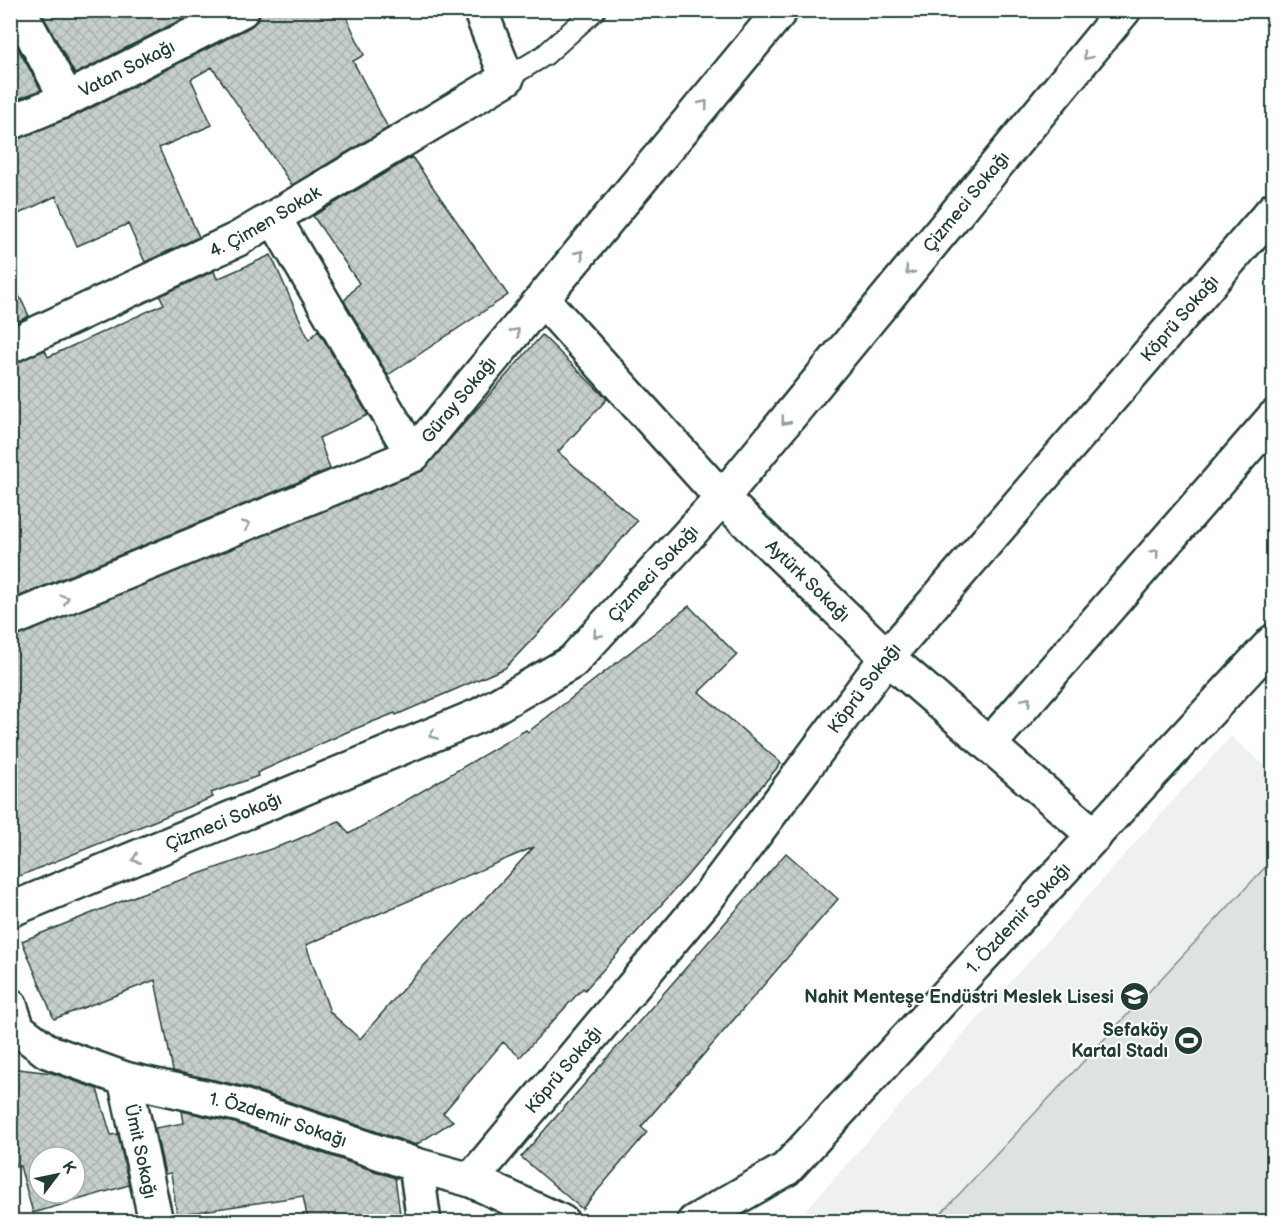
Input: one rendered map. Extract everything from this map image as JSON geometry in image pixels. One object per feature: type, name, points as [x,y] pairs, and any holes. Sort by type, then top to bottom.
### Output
[{"type":"street","points":[[20,10],[67,99]]},
{"type":"street","name":"Vatan Sokağı","points":[[10,123],[67,99],[242,10]]},
{"type":"street","points":[[480,10],[507,78]]},
{"type":"street","name":"Güray Sokağı","points":[[10,620],[413,455],[781,10]]},
{"type":"street","name":"Çizmeci Sokağı","points":[[10,910],[273,803],[480,715],[572,662],[722,498],[1124,10]]},
{"type":"street","name":"4. Çimen Sokak","points":[[10,346],[238,239],[507,78]]},
{"type":"street","name":"Köprü Sokağı","points":[[471,1180],[708,897],[887,657],[1274,209]]},
{"type":"street","points":[[274,218],[413,455]]},
{"type":"street","name":"Aytürk Sokağı","points":[[543,300],[722,498],[887,657],[1095,836]]},
{"type":"street","points":[[989,745],[1274,417]]},
{"type":"street","name":"1. Özdemir Sokağı","points":[[694,1221],[786,1169],[1274,641]]},
{"type":"street","name":"1. Özdemir Sokağı","points":[[10,1005],[18,1029],[46,1051],[125,1079],[240,1105],[416,1165],[471,1180],[562,1221]]},
{"type":"street","name":"Ümit Sokağı","points":[[125,1079],[156,1221]]},
{"type":"street","points":[[416,1165],[424,1221]]},
{"type":"lane","points":[[507,78],[544,56],[595,10]]},
{"type":"shaded area","name":"Nahit Menteşe Endüstri Meslek Lisesi","points":[[1231,736],[1273,773],[1273,1221],[795,1222]]},
{"type":"shaded area","name":"Sefaköy Kartal Stadı","points":[[1273,859],[1273,1221],[934,1221]]},
{"type":"building","points":[[48,10],[200,10],[75,74],[42,14]]},
{"type":"building","points":[[261,10],[343,10],[364,55],[353,61],[388,128],[292,185],[212,67],[191,79],[212,125],[159,148],[199,237],[145,262],[128,224],[77,246],[56,196],[10,218],[10,141],[75,116],[250,27],[258,20]]},
{"type":"building","points":[[10,34],[41,90],[10,102]]},
{"type":"building","points":[[412,157],[508,295],[388,375],[344,301],[359,283],[313,216]]},
{"type":"building","points":[[271,255],[309,340],[318,330],[368,415],[319,438],[330,469],[10,600],[10,364],[45,350],[48,357],[164,304],[160,296],[214,271],[217,279]]},
{"type":"building","points":[[10,277],[29,316],[10,325]]},
{"type":"building","points":[[542,335],[607,399],[558,452],[637,521],[576,593],[505,668],[396,715],[395,713],[347,732],[257,773],[258,776],[211,793],[213,797],[10,880],[10,638],[422,471]]},
{"type":"building","points":[[689,606],[737,655],[699,692],[781,763],[687,876],[585,990],[583,988],[520,1057],[503,1042],[443,1113],[453,1121],[416,1145],[246,1087],[173,1071],[155,980],[54,1019],[22,941],[140,894],[294,841],[339,821],[349,834],[526,730],[528,732]],"holes":[[[534,847],[408,983],[360,1039],[330,1012],[306,945]]]},
{"type":"building","points":[[786,853],[838,899],[641,1127],[647,1132],[582,1209],[521,1157]]},
{"type":"building","points":[[10,1068],[52,1073],[97,1089],[111,1135],[118,1134],[129,1185],[87,1197],[87,1145],[27,1145],[27,1191],[20,1166],[16,1167],[10,1136]]},
{"type":"building","points":[[182,1111],[235,1123],[395,1178],[401,1221],[308,1221],[303,1196],[177,1215],[171,1173],[165,1174],[155,1128],[184,1123]]},
{"type":"building","points":[[31,1205],[60,1205],[33,1213]]},
{"type":"place","name":"Nahit Menteşe Endüstri Meslek Lisesi","points":[[1135,997]]},
{"type":"place","name":"Sefaköy Kartal Stadı","points":[[1189,1040]]}]
